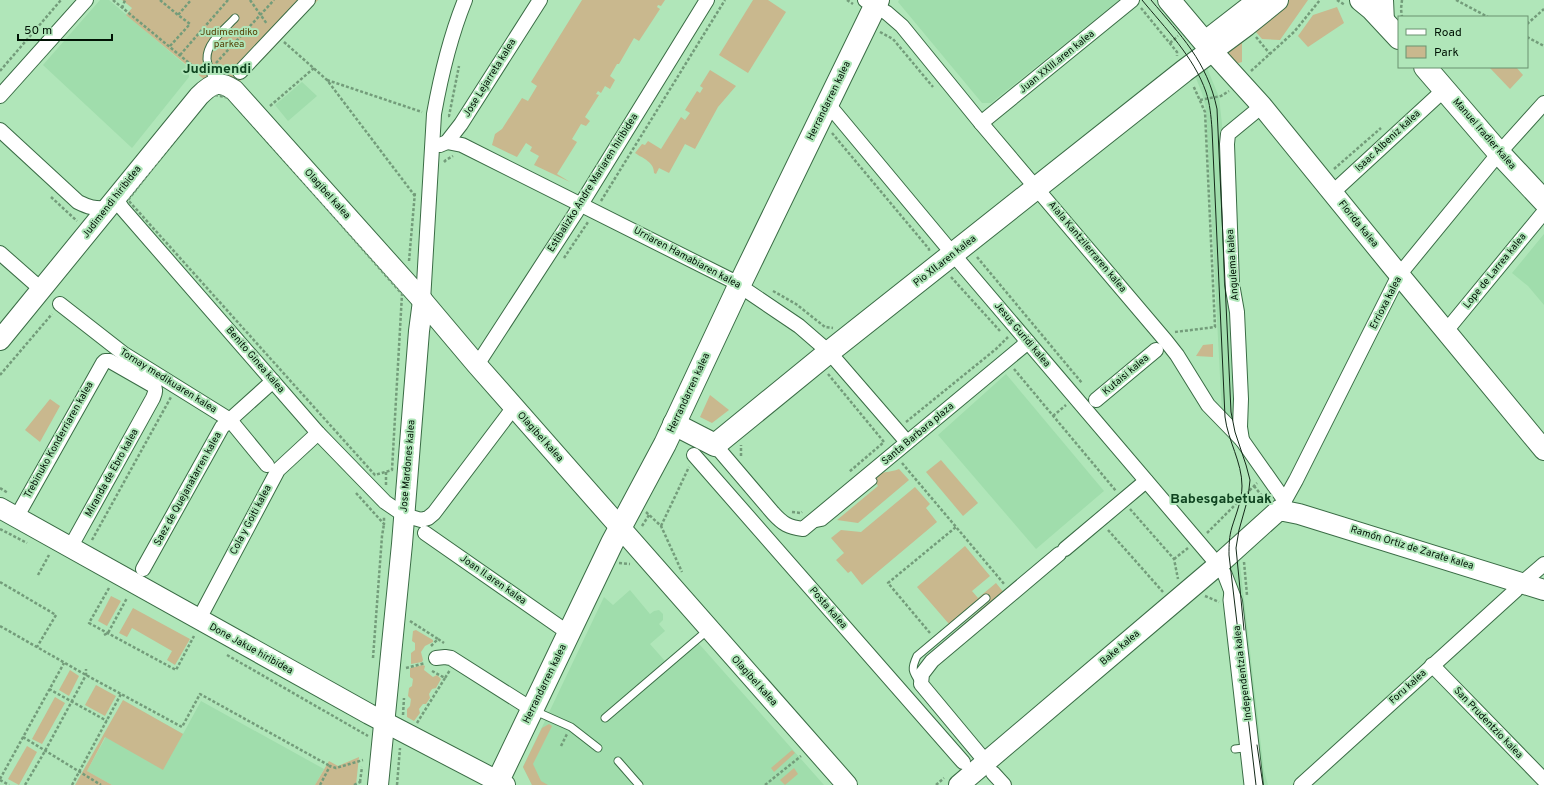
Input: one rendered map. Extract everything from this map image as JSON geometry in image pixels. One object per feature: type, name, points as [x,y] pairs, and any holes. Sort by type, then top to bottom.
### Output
[{"type":"main road","name":"Florida kalea","points":[[1169,0],[1208,47],[1262,106],[1334,192],[1400,276],[1544,450]]},
{"type":"main road","points":[[1208,47],[1258,0]]},
{"type":"main road","name":"Pio XII.aren kalea","points":[[715,445],[830,351],[1184,71],[1208,47],[1246,26],[1277,0]]},
{"type":"main road","name":"Herrandarren kalea","points":[[500,784],[533,710],[620,527],[674,424],[739,286],[828,104],[873,2]]},
{"type":"main road","points":[[1380,8],[1398,36]]},
{"type":"main road","name":"Manuel Iradier kalea","points":[[1426,68],[1544,201]]},
{"type":"main road","points":[[209,80],[225,84],[237,81]]},
{"type":"main road","name":"Judimendi hiribidea","points":[[0,340],[42,290],[121,203],[199,96],[211,85],[209,80]]},
{"type":"main road","name":"Olagibel kalea","points":[[237,81],[477,365],[847,785]]},
{"type":"main road","name":"Jose Mardones kalea","points":[[378,785],[404,515],[419,331],[423,301]]},
{"type":"main road","points":[[674,424],[715,445]]},
{"type":"main road","name":"Bake kalea","points":[[959,785],[990,767],[1218,565],[1282,505]]},
{"type":"main road","name":"Ramón Ortiz de Zarate kalea","points":[[1282,505],[1299,514],[1519,586],[1544,590]]},
{"type":"main road","name":"Done Jakue hiribidea","points":[[8,513],[70,548],[194,626],[385,722],[500,784]]},
{"type":"street","points":[[0,96],[86,0]]},
{"type":"street","points":[[237,81],[308,0]]},
{"type":"street","name":"Jose Mardones kalea","points":[[423,301],[434,114],[447,52],[465,0]]},
{"type":"street","name":"Jose Lejarreta kalea","points":[[447,142],[461,124],[540,0]]},
{"type":"street","name":"Estibalizko Andre Mariaren hiribidea","points":[[477,365],[581,204],[707,0]]},
{"type":"street","name":"Juan XXIII.aren kalea","points":[[981,123],[1132,0]]},
{"type":"street","name":"Aiala Kantzilerraren kalea","points":[[873,2],[902,26],[981,123],[1172,348],[1208,405],[1242,440],[1282,505]]},
{"type":"street","name":"Isaac Albeniz kalea","points":[[1334,192],[1445,89]]},
{"type":"street","name":"Errioxa kalea","points":[[1282,505],[1300,473],[1400,276],[1500,153],[1544,103]]},
{"type":"street","name":"Jesus Guridi kalea","points":[[828,104],[946,260],[1028,342],[1218,565]]},
{"type":"street","name":"Angulema kalea","points":[[1242,440],[1240,428],[1241,399],[1237,312],[1232,284],[1227,144],[1228,134],[1262,106]]},
{"type":"street","points":[[0,130],[78,202],[98,209],[121,203]]},
{"type":"street","points":[[432,147],[447,142]]},
{"type":"street","name":"Urriaren Hamabiaren kalea","points":[[447,142],[462,145],[731,280],[799,326],[830,351],[907,442]]},
{"type":"street","name":"Benito Ginea kalea","points":[[121,203],[318,433],[385,502],[404,515]]},
{"type":"street","name":"Lope de Larrea kalea","points":[[1446,331],[1544,212]]},
{"type":"street","points":[[0,253],[42,290]]},
{"type":"street","name":"Tornay medikuaren kalea","points":[[60,304],[124,354],[230,420],[268,465]]},
{"type":"street","name":"Santa Barbara plaza","points":[[808,526],[1028,342]]},
{"type":"street","name":"Kutaisi kalea","points":[[1096,400],[1156,350]]},
{"type":"street","name":"Tornay medikuaren kalea","points":[[103,362],[110,361],[152,385],[155,389],[153,398]]},
{"type":"street","name":"Trebinuko Konderriaren kalea","points":[[8,513],[103,362]]},
{"type":"street","name":"Saez de Quejanatarren kalea","points":[[143,570],[222,427],[274,381]]},
{"type":"street","name":"Miranda de Ebro kalea","points":[[70,548],[153,398]]},
{"type":"street","points":[[404,515],[421,520],[428,518],[434,513],[514,407]]},
{"type":"street","name":"Cola y Goiti kalea","points":[[194,626],[278,470],[318,433]]},
{"type":"street","points":[[715,445],[782,522],[792,528],[803,529],[808,526]]},
{"type":"street","name":"Posta kalea","points":[[694,455],[962,762]]},
{"type":"street","points":[[1004,785],[921,684],[922,674],[932,661],[1146,481]]},
{"type":"street","name":"Joan II.aren kalea","points":[[425,533],[560,627]]},
{"type":"street","name":"Foru kalea","points":[[1301,785],[1544,564]]},
{"type":"street","name":"Independentzia kalea","points":[[1218,565],[1225,575],[1235,600],[1256,785]]},
{"type":"street","points":[[436,658],[451,658],[533,710]]},
{"type":"street","name":"San Prudentzio kalea","points":[[1432,665],[1544,780]]},
{"type":"lane","points":[[209,80],[207,59],[209,49],[235,18]]},
{"type":"lane","points":[[808,526],[823,522],[873,480]]},
{"type":"lane","points":[[1229,585],[1227,600],[1248,785]]},
{"type":"lane","points":[[921,684],[915,675],[913,665],[917,656],[986,598]]},
{"type":"lane","points":[[605,718],[709,629]]},
{"type":"lane","points":[[533,710],[571,727],[598,748]]},
{"type":"lane","points":[[1236,749],[1244,748]]},
{"type":"lane","points":[[618,761],[639,785]]},
{"type":"path","points":[[0,71],[61,0]]},
{"type":"path","points":[[113,0],[209,80]]},
{"type":"path","points":[[122,8],[124,0]]},
{"type":"path","points":[[160,0],[190,24],[170,46]]},
{"type":"path","points":[[178,15],[191,0]]},
{"type":"path","points":[[180,55],[228,0]]},
{"type":"path","points":[[250,0],[276,35],[326,80],[415,196]]},
{"type":"path","points":[[218,61],[274,0]]},
{"type":"path","points":[[608,205],[600,201],[725,0]]},
{"type":"path","points":[[1246,76],[1294,32],[1320,0]]},
{"type":"path","points":[[1380,8],[1401,9],[1402,0]]},
{"type":"path","points":[[1456,0],[1486,16]]},
{"type":"path","points":[[1528,23],[1544,9]]},
{"type":"path","points":[[1528,38],[1544,46]]},
{"type":"path","points":[[449,116],[459,65]]},
{"type":"path","points":[[270,107],[314,68]]},
{"type":"path","points":[[326,80],[422,112]]},
{"type":"path","points":[[1200,100],[1221,96],[1234,87]]},
{"type":"path","points":[[121,203],[207,98],[216,95],[230,98],[402,294],[392,470],[375,475]]},
{"type":"path","points":[[1334,192],[1325,178],[1382,128]]},
{"type":"path","points":[[831,132],[929,249],[929,254],[946,260],[948,278],[952,277],[1006,339],[996,349],[896,430],[848,472]]},
{"type":"path","points":[[563,260],[589,221]]},
{"type":"path","points":[[770,289],[796,304],[824,327],[835,329],[830,351],[884,442],[1005,585],[1011,580]]},
{"type":"path","points":[[0,375],[60,304]]},
{"type":"path","points":[[996,349],[1115,491]]},
{"type":"path","points":[[92,540],[177,387]]},
{"type":"path","points":[[1053,416],[1063,408]]},
{"type":"path","points":[[735,430],[741,439],[741,459]]},
{"type":"path","points":[[661,526],[694,455]]},
{"type":"path","points":[[1207,533],[1254,486]]},
{"type":"path","points":[[788,511],[801,513],[807,508]]},
{"type":"path","points":[[1124,513],[1130,508],[1174,559],[1179,578],[1173,583]]},
{"type":"path","points":[[373,660],[384,524]]},
{"type":"path","points":[[936,640],[888,583],[956,526]]},
{"type":"path","points":[[1104,529],[1106,528],[1162,593],[1168,588]]},
{"type":"path","points":[[38,575],[49,555]]},
{"type":"path","points":[[0,582],[56,615],[37,647]]},
{"type":"path","points":[[109,588],[89,623],[176,670],[194,636],[194,626]]},
{"type":"path","points":[[26,597],[29,593]]},
{"type":"path","points":[[104,635],[108,633],[127,598],[130,599]]},
{"type":"path","points":[[410,620],[438,639]]},
{"type":"path","points":[[0,626],[182,727],[200,694],[330,766],[336,768],[363,760]]},
{"type":"path","points":[[222,652],[367,735]]},
{"type":"path","points":[[9,785],[0,779],[64,662]]},
{"type":"path","points":[[25,785],[86,675],[86,668]]},
{"type":"path","points":[[416,726],[445,678]]},
{"type":"path","points":[[49,689],[107,721]]},
{"type":"path","points":[[72,785],[121,694]]},
{"type":"path","points":[[23,737],[101,785]]},
{"type":"path","points":[[765,785],[803,755]]},
{"type":"path","points":[[320,785],[330,766]]},
{"type":"path","points":[[354,785],[360,782],[360,785]]},
{"type":"shaded area","points":[[100,0],[109,0],[189,68],[189,77],[132,148],[43,65]]},
{"type":"shaded area","points":[[899,0],[1119,0],[991,103],[982,103],[898,2]]},
{"type":"shaded area","points":[[1205,63],[1219,97],[1222,124],[1233,404],[1239,431],[1222,415],[1206,109],[1202,93],[1193,71]]},
{"type":"shaded area","points":[[302,82],[317,96],[288,121],[275,105]]},
{"type":"shaded area","points":[[1544,234],[1544,305],[1528,286],[1512,273]]},
{"type":"shaded area","points":[[1006,374],[1104,491],[1036,549],[938,435]]},
{"type":"shaded area","points":[[1239,556],[1264,771],[1268,785],[1251,785],[1227,567]]},
{"type":"shaded area","points":[[630,590],[650,614],[659,610],[663,614],[663,620],[659,624],[665,631],[650,644],[665,661],[693,637],[824,785],[532,785],[523,767],[604,597],[613,605]]},
{"type":"shaded area","points":[[201,701],[324,769],[315,785],[112,785],[87,771],[125,702],[183,734]]},
{"type":"green space","name":"Judimendiko parkea","points":[[122,0],[318,0],[268,54],[239,82],[226,76],[215,77],[206,81],[126,15],[132,8]]},
{"type":"green space","points":[[582,0],[665,0],[661,6],[658,5],[657,7],[660,9],[639,41],[634,38],[619,64],[617,64],[610,76],[615,80],[610,89],[605,86],[601,93],[598,91],[596,94],[599,95],[585,117],[590,121],[586,126],[581,124],[572,139],[577,142],[557,174],[570,182],[534,165],[539,156],[530,151],[532,147],[526,143],[517,157],[492,145],[495,134],[502,129],[522,98],[528,101],[537,86],[531,82]]},
{"type":"green space","points":[[753,0],[768,0],[786,12],[748,73],[719,55]]},
{"type":"green space","points":[[1287,0],[1308,0],[1280,40],[1262,39],[1255,31],[1242,42],[1242,62],[1232,65],[1228,53],[1230,44]]},
{"type":"green space","points":[[1337,7],[1344,23],[1308,47],[1298,36],[1313,15]]},
{"type":"green space","points":[[1490,68],[1517,68],[1523,75],[1510,89]]},
{"type":"green space","points":[[710,70],[736,86],[718,107],[695,149],[685,144],[669,173],[659,168],[656,174],[654,173],[654,169],[650,163],[635,153],[642,144],[645,145],[648,141],[661,149],[681,117],[685,120],[690,113],[685,110],[697,91],[700,93],[703,88],[700,86]]},
{"type":"green space","points":[[1213,344],[1213,357],[1196,356],[1203,345]]},
{"type":"green space","points":[[710,395],[729,410],[712,423],[700,417]]},
{"type":"green space","points":[[50,399],[60,406],[40,442],[25,430]]},
{"type":"green space","points":[[941,460],[978,503],[963,516],[926,472]]},
{"type":"green space","points":[[899,469],[909,480],[858,523],[837,520],[878,486],[871,477]]},
{"type":"green space","points":[[915,487],[930,504],[926,508],[937,522],[862,585],[851,571],[848,573],[836,560],[844,553],[831,538],[841,530],[861,532]]},
{"type":"green space","points":[[965,546],[990,576],[972,591],[978,598],[996,583],[1005,594],[953,637],[951,635],[990,601],[984,595],[949,624],[917,587]]},
{"type":"green space","points":[[111,596],[121,601],[107,626],[98,621]]},
{"type":"green space","points":[[133,608],[190,639],[175,665],[167,660],[172,651],[132,628],[127,637],[119,633]]},
{"type":"green space","points":[[416,630],[433,640],[433,642],[425,646],[421,652],[422,662],[411,664],[411,653],[415,650],[415,643],[412,641],[413,631]]},
{"type":"green space","points":[[423,665],[425,666],[424,670],[433,677],[437,675],[441,679],[436,688],[432,689],[429,694],[430,698],[426,704],[423,704],[419,709],[420,713],[414,721],[407,717],[407,709],[410,706],[411,699],[408,696],[409,688],[412,686],[413,679],[410,677],[410,668]]},
{"type":"green space","points":[[70,670],[79,676],[69,696],[59,690]]},
{"type":"green space","points":[[96,685],[116,696],[105,716],[85,705]]},
{"type":"green space","points":[[55,697],[65,703],[42,744],[32,739]]},
{"type":"green space","points":[[123,700],[183,734],[163,770],[105,737],[87,771],[112,785],[75,785]]},
{"type":"green space","points":[[549,724],[552,726],[533,764],[541,781],[548,785],[532,785],[523,767],[542,728]]},
{"type":"green space","points":[[27,746],[37,752],[19,785],[8,779]]},
{"type":"green space","points":[[792,750],[795,753],[774,772],[771,768]]},
{"type":"green space","points":[[359,757],[356,785],[315,785],[329,761],[338,766]]},
{"type":"green space","points":[[794,768],[798,774],[785,785],[780,780]]},
{"type":"tram line","points":[[1142,0],[1187,55],[1201,79],[1210,110],[1225,417],[1229,435],[1240,468],[1242,486],[1240,502],[1230,534],[1229,555],[1256,785]]},
{"type":"tram line","points":[[1151,0],[1192,50],[1200,63],[1213,92],[1217,109],[1231,412],[1235,432],[1250,480],[1248,498],[1239,530],[1236,548],[1244,630]]},
{"type":"tram line","points":[[1257,745],[1263,785]]},
{"type":"district","name":"Judimendi","points":[[217,69]]},
{"type":"district","name":"Babesgabetuak","points":[[1221,499]]}]
